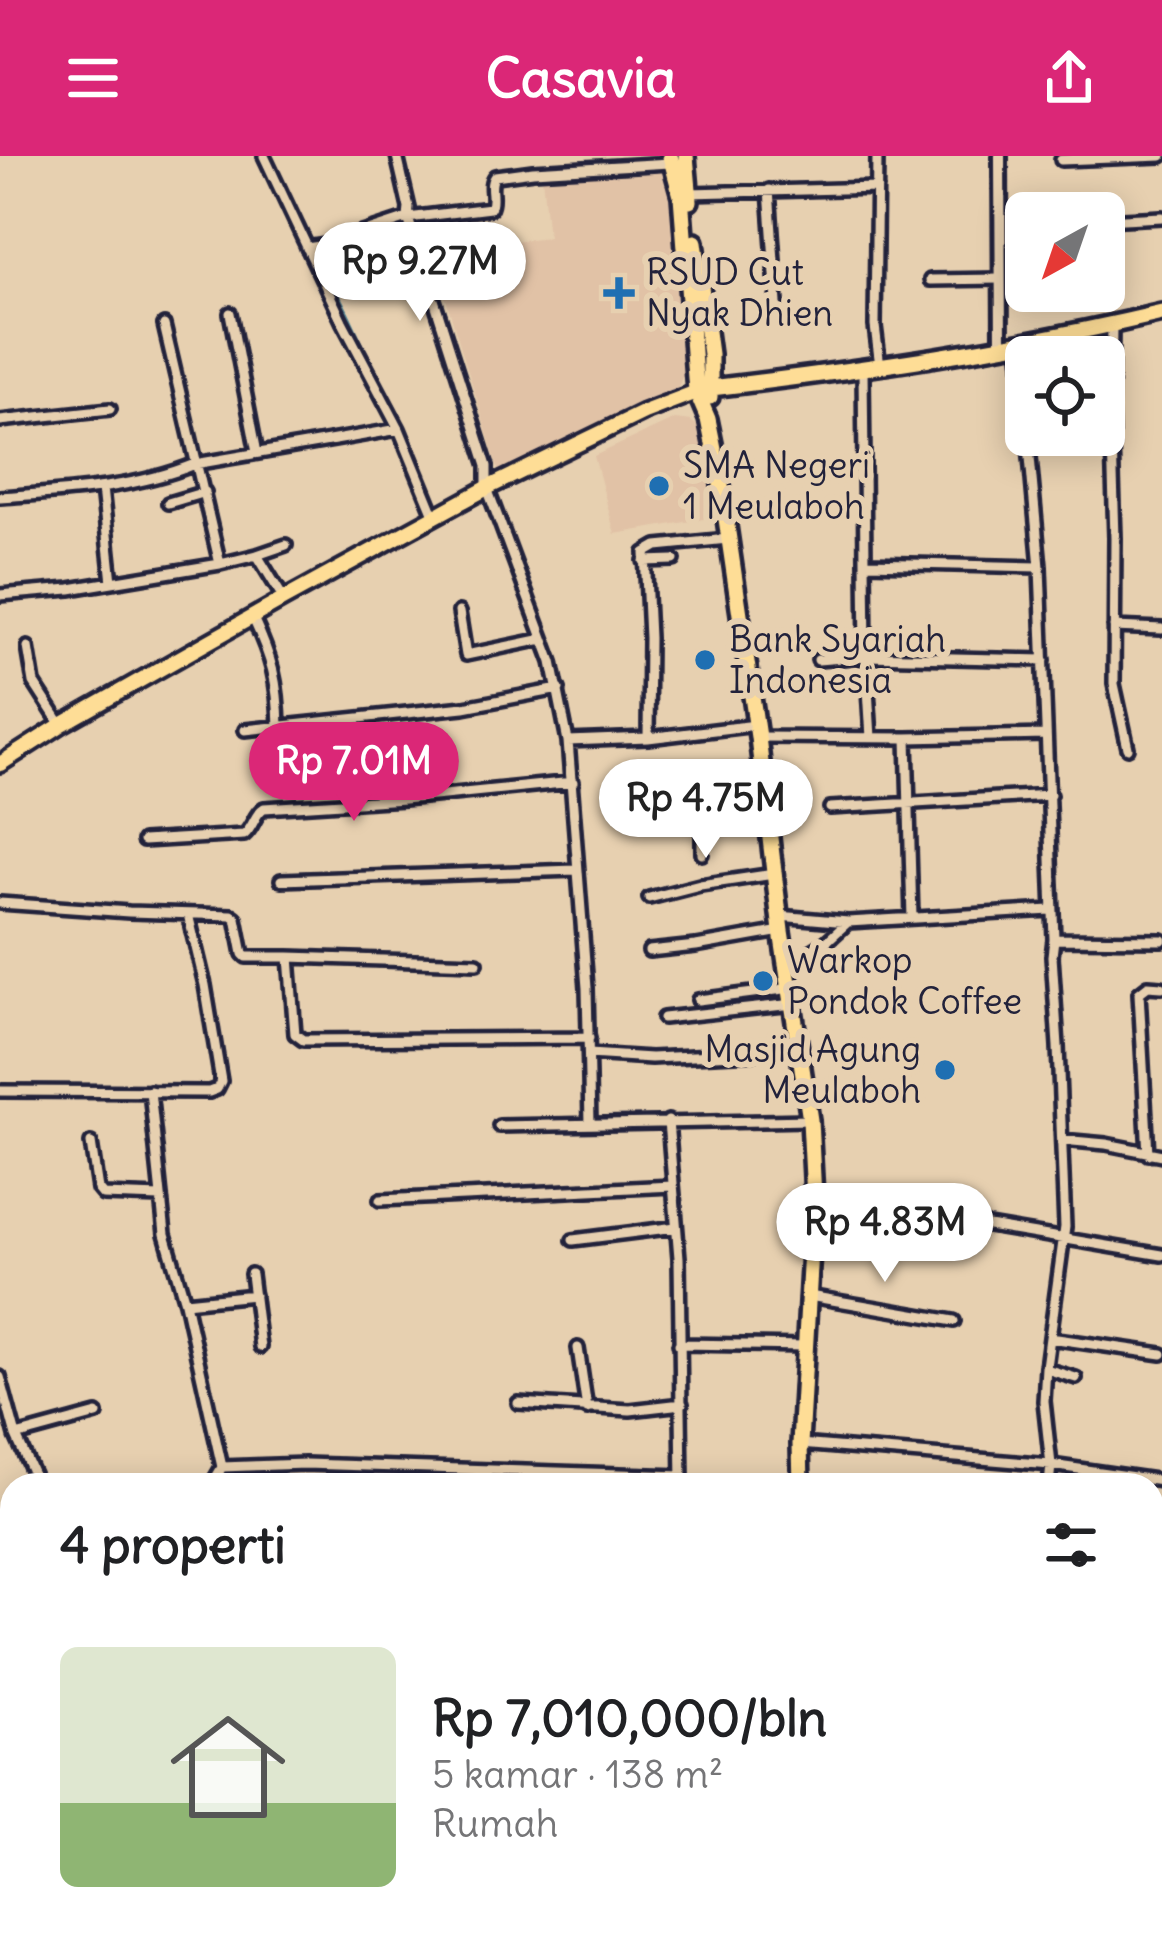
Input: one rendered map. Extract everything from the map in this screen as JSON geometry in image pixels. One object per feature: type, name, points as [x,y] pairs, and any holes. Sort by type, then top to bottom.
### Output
[{"type":"highway","points":[[675,158],[689,193],[710,354],[704,389]]},
{"type":"highway","points":[[675,158],[810,1120],[814,1197],[801,1473]]},
{"type":"highway","points":[[1048,336],[1162,314]]},
{"type":"highway","points":[[704,389],[1005,345]]},
{"type":"main road","points":[[0,764],[61,725],[488,488],[644,412],[704,389]]},
{"type":"street","points":[[264,156],[317,247],[435,518]]},
{"type":"street","points":[[398,156],[408,218],[487,466],[488,488],[559,689],[573,782],[590,1123]]},
{"type":"street","points":[[872,738],[866,656],[877,156]]},
{"type":"street","points":[[1000,156],[1000,346]]},
{"type":"street","points":[[1061,160],[1162,156]]},
{"type":"street","points":[[317,247],[408,218],[490,208],[495,176],[675,158]]},
{"type":"street","points":[[689,193],[877,188]]},
{"type":"street","points":[[769,190],[777,303]]},
{"type":"street","points":[[1125,219],[1162,217]]},
{"type":"street","points":[[930,280],[1000,279]]},
{"type":"street","points":[[230,313],[257,453]]},
{"type":"street","points":[[164,325],[220,564]]},
{"type":"street","points":[[1112,325],[1114,684],[1128,748]]},
{"type":"street","points":[[0,422],[110,409]]},
{"type":"street","points":[[0,497],[102,488],[171,474],[195,464],[399,429]]},
{"type":"street","points":[[1030,456],[1040,567],[1065,1227],[1044,1401],[1050,1473]]},
{"type":"street","points":[[102,488],[112,582]]},
{"type":"street","points":[[168,503],[205,492]]},
{"type":"street","points":[[648,738],[644,561],[648,549],[728,539]]},
{"type":"street","points":[[0,596],[220,564],[286,545]]},
{"type":"street","points":[[257,555],[284,599]]},
{"type":"street","points":[[644,561],[674,560]]},
{"type":"street","points":[[867,563],[1040,567]]},
{"type":"street","points":[[459,612],[466,655],[543,639]]},
{"type":"street","points":[[253,618],[274,667],[279,727]]},
{"type":"street","points":[[1114,627],[1162,629]]},
{"type":"street","points":[[28,647],[37,689],[61,725]]},
{"type":"street","points":[[818,660],[866,656],[1044,660]]},
{"type":"street","points":[[245,730],[464,707],[559,689]]},
{"type":"street","points":[[568,741],[757,731],[872,738],[1046,735]]},
{"type":"street","points":[[907,738],[912,918]]},
{"type":"street","points":[[143,841],[244,835],[264,808],[573,782]]},
{"type":"street","points":[[830,808],[1050,795]]},
{"type":"street","points":[[702,854],[702,828],[768,823]]},
{"type":"street","points":[[281,880],[576,870]]},
{"type":"street","points":[[649,898],[774,874]]},
{"type":"street","points":[[0,903],[223,914],[236,918],[246,957],[477,963]]},
{"type":"street","points":[[649,951],[696,946],[780,923],[1052,910]]},
{"type":"street","points":[[0,1091],[217,1089],[220,1081],[205,986],[188,914]]},
{"type":"street","points":[[788,966],[848,922]]},
{"type":"street","points":[[1054,939],[1162,940]]},
{"type":"street","points":[[289,957],[295,1034],[303,1040],[589,1037]]},
{"type":"street","points":[[1148,1154],[1138,993],[1148,986],[1162,986]]},
{"type":"street","points":[[698,1000],[793,996]]},
{"type":"street","points":[[663,1018],[793,996]]},
{"type":"street","points":[[589,1054],[650,1058],[800,1051]]},
{"type":"street","points":[[150,1091],[165,1234],[222,1467],[218,1473]]},
{"type":"street","points":[[499,1126],[810,1120]]},
{"type":"street","points":[[668,1121],[679,1258],[682,1473]]},
{"type":"street","points":[[1062,1140],[1162,1155]]},
{"type":"street","points":[[91,1143],[103,1195],[161,1197]]},
{"type":"street","points":[[380,1200],[673,1186]]},
{"type":"street","points":[[814,1197],[1162,1255]]},
{"type":"street","points":[[573,1240],[676,1227]]},
{"type":"street","points":[[250,1274],[260,1347]]},
{"type":"street","points":[[184,1302],[254,1295]]},
{"type":"street","points":[[809,1296],[954,1321]]},
{"type":"street","points":[[1050,1338],[1162,1354]]},
{"type":"street","points":[[679,1344],[807,1346]]},
{"type":"street","points":[[578,1348],[587,1409]]},
{"type":"street","points":[[1046,1369],[1076,1378]]},
{"type":"street","points":[[0,1377],[16,1436],[33,1473]]},
{"type":"street","points":[[518,1403],[631,1410],[682,1404]]},
{"type":"street","points":[[16,1436],[97,1414]]},
{"type":"street","points":[[800,1444],[1103,1473]]},
{"type":"street","points":[[222,1467],[327,1464],[527,1473]]},
{"type":"shaded area","name":"RSUD Cut Nyak Dhien","points":[[671,162],[690,350],[677,389],[662,403],[501,479],[431,250],[548,237],[541,167]]},
{"type":"shaded area","name":"SMA Negeri 1 Meulaboh","points":[[675,419],[691,421],[708,433],[721,516],[615,534],[594,456]]},
{"type":"waterway","points":[[277,173],[384,391]]},
{"type":"place","name":"RSUD Cut Nyak Dhien","points":[[619,293]]},
{"type":"place","name":"SMA Negeri 1 Meulaboh","points":[[659,486]]},
{"type":"place","name":"Bank Syariah Indonesia","points":[[705,660]]},
{"type":"place","name":"Warkop Pondok Coffee","points":[[763,981]]},
{"type":"place","name":"Masjid Agung Meulaboh","points":[[945,1070]]}]
